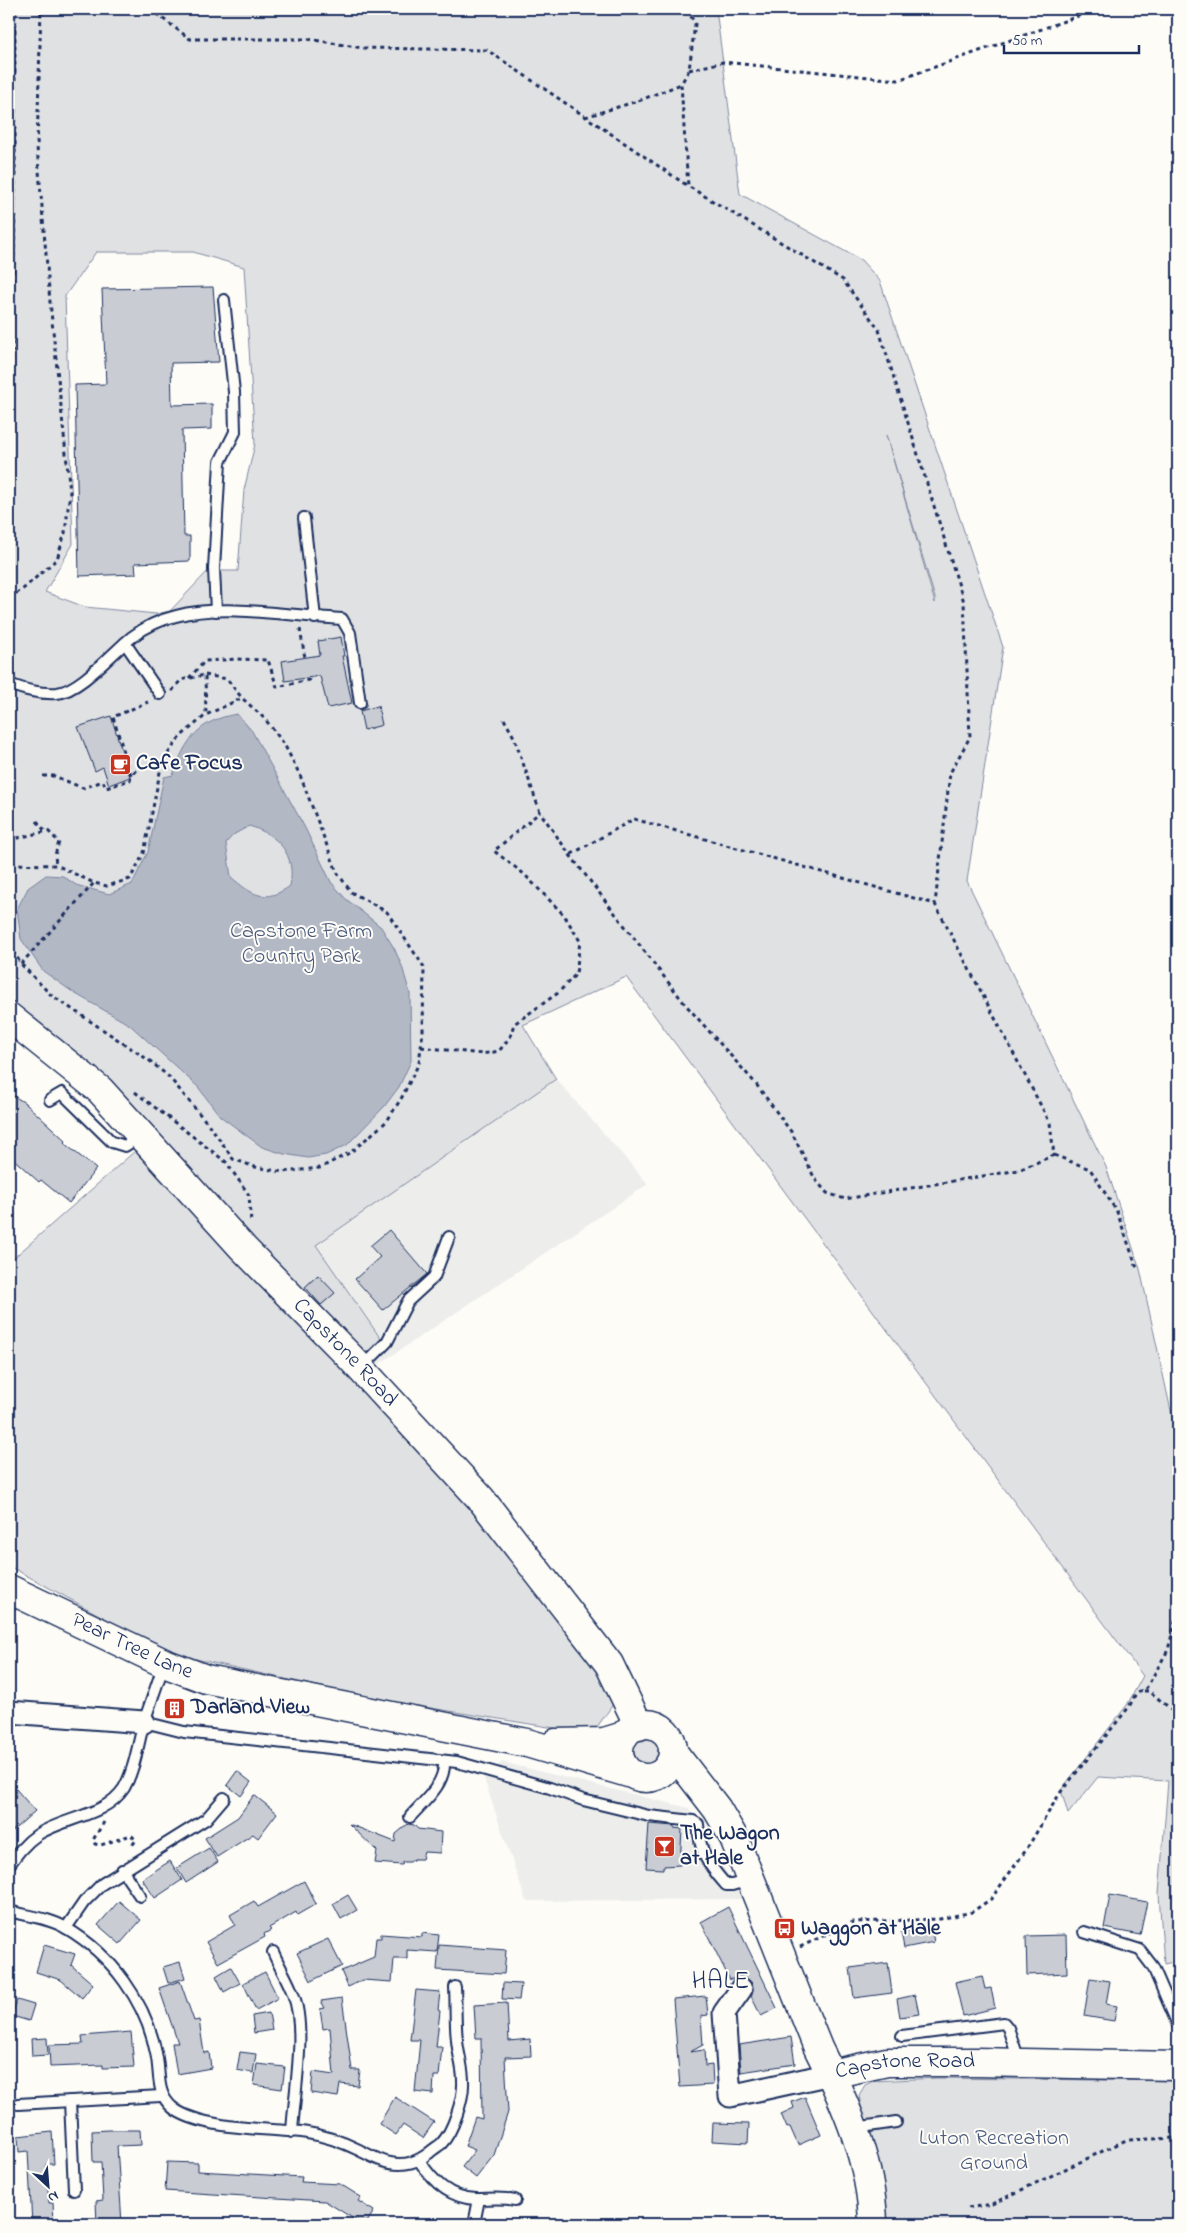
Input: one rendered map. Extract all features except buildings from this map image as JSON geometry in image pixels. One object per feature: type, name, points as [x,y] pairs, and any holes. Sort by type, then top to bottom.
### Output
[{"type":"street","name":"Capstone Road","points":[[9,1017],[100,1090],[243,1248],[360,1368],[481,1499],[608,1664],[632,1731]]},
{"type":"street","name":"Pear Tree Lane","points":[[9,1588],[164,1663],[206,1679],[527,1742],[644,1776]]},
{"type":"street","points":[[9,1712],[144,1722]]},
{"type":"street","points":[[644,1776],[661,1774],[668,1768],[673,1752],[672,1744],[663,1730],[647,1724],[632,1731],[620,1754],[627,1770],[644,1776],[667,1781],[717,1809]]},
{"type":"street","name":"Pear Tree Lane","points":[[527,1742],[580,1744],[604,1742],[632,1731]]},
{"type":"street","name":"Capstone Road","points":[[673,1752],[717,1809],[734,1838],[818,2048],[831,2074],[887,2062],[1178,2066]]},
{"type":"street","points":[[741,1989],[724,2013],[730,2096],[831,2074],[853,2128],[866,2169],[872,2224]]},
{"type":"lane","points":[[216,611],[214,569],[220,462],[235,432],[234,392],[224,300]]},
{"type":"lane","points":[[304,518],[316,618]]},
{"type":"lane","points":[[9,684],[30,692],[58,693],[83,681],[125,643],[152,623],[177,616],[216,611],[342,619],[350,633],[360,703]]},
{"type":"lane","points":[[125,643],[162,695]]},
{"type":"lane","points":[[50,1100],[62,1093],[112,1142],[125,1146],[142,1135]]},
{"type":"lane","points":[[360,1368],[387,1342],[408,1302],[434,1277],[449,1237]]},
{"type":"lane","points":[[9,1866],[22,1847],[38,1834],[98,1809],[113,1800],[124,1788],[164,1663]]},
{"type":"lane","points":[[144,1722],[184,1732],[458,1762],[592,1802],[649,1816],[693,1821],[698,1824],[699,1840],[706,1863],[726,1885],[752,1879]]},
{"type":"lane","points":[[410,1817],[442,1780],[445,1771],[444,1761]]},
{"type":"lane","points":[[66,1928],[93,1891],[122,1870],[206,1819],[224,1798]]},
{"type":"lane","points":[[122,1870],[140,1896]]},
{"type":"lane","points":[[9,1911],[66,1928],[101,1955],[118,1973],[136,1998],[154,2040],[161,2096],[175,2110],[196,2118],[232,2127],[292,2132],[331,2139],[389,2163],[402,2164],[419,2160],[441,2144],[451,2130],[464,2082],[457,2040],[456,1987]]},
{"type":"lane","points":[[1084,1932],[1140,1950],[1153,1967],[1178,2025]]},
{"type":"lane","points":[[273,1952],[294,1994],[297,2011],[299,2044],[292,2132]]},
{"type":"lane","points":[[902,2036],[1004,2023],[1008,2028],[1020,2063]]},
{"type":"lane","points":[[18,2104],[161,2096]]},
{"type":"lane","points":[[70,2102],[74,2190]]},
{"type":"lane","points":[[853,2128],[896,2122]]},
{"type":"lane","points":[[419,2160],[430,2176],[447,2191],[465,2198],[515,2200]]},
{"type":"lane","points":[[474,2224],[480,2199]]},
{"type":"path","points":[[9,393],[14,369],[12,315],[15,254],[15,9]]},
{"type":"path","points":[[9,598],[23,589],[57,559],[65,533],[70,492],[50,302],[37,147],[41,9]]},
{"type":"path","points":[[150,9],[190,39],[308,39],[362,48],[487,50],[688,186],[843,280],[879,330],[964,602],[970,737],[950,773],[935,904],[1050,1123],[1054,1155]]},
{"type":"path","points":[[687,9],[695,24],[689,70],[681,84],[688,186]]},
{"type":"path","points":[[689,70],[723,62],[898,80],[1098,9]]},
{"type":"path","points":[[585,117],[641,100],[681,84]]},
{"type":"path","points":[[297,616],[305,658]]},
{"type":"path","points":[[189,678],[205,661],[238,658],[268,660],[277,687],[309,680],[308,678]]},
{"type":"path","points":[[9,944],[21,964],[51,995],[150,1061],[169,1077],[213,1130],[233,1159],[255,1167],[283,1172],[320,1168],[351,1152],[387,1121],[402,1097],[419,1063],[424,966],[388,912],[351,892],[337,872],[300,775],[284,744],[264,719],[242,698],[227,680],[205,675],[189,678],[181,680],[162,695],[113,717],[132,775]]},
{"type":"path","points":[[205,675],[206,715]]},
{"type":"path","points":[[9,864],[56,866],[94,883],[107,886],[130,880],[144,853],[162,762],[180,737],[206,715],[242,698]]},
{"type":"path","points":[[504,719],[514,737],[540,812],[570,855],[685,1004],[756,1084],[792,1133],[814,1179],[827,1193],[845,1199],[883,1193],[1019,1170],[1054,1155],[1090,1169],[1117,1212],[1138,1272]]},
{"type":"path","points":[[43,776],[54,776],[83,788],[103,781],[106,788],[130,780],[132,775],[142,766],[162,762]]},
{"type":"path","points":[[421,1047],[482,1054],[499,1051],[510,1037],[514,1024],[558,993],[576,974],[580,941],[564,915],[524,874],[494,851],[540,812]]},
{"type":"path","points":[[570,855],[634,819],[935,904]]},
{"type":"path","points":[[37,821],[45,831],[48,831],[59,842],[55,855],[56,866]]},
{"type":"path","points":[[9,840],[45,831]]},
{"type":"path","points":[[21,964],[94,883]]},
{"type":"path","points":[[1143,1692],[1152,1680],[1168,1650],[1178,1612]]},
{"type":"path","points":[[781,1956],[853,1922],[940,1919],[972,1912],[991,1899],[1026,1850],[1066,1786],[1129,1707],[1136,1693],[1149,1691],[1172,1710],[1178,1718]]},
{"type":"path","points":[[103,1826],[93,1840],[96,1845],[128,1835],[135,1838],[136,1842],[126,1854],[132,1864]]},
{"type":"path","points":[[968,2208],[992,2204],[1126,2140],[1178,2138]]},
{"type":"shaded area","points":[[237,714],[252,731],[305,828],[331,882],[346,899],[381,927],[402,966],[410,994],[411,1061],[399,1087],[384,1107],[347,1145],[326,1155],[308,1158],[284,1154],[262,1147],[220,1116],[198,1087],[130,1025],[74,993],[43,971],[21,939],[17,909],[28,888],[46,875],[63,876],[76,885],[109,894],[132,884],[148,852],[164,777],[173,775],[183,752],[195,734],[213,721]],"holes":[[[249,826],[260,830],[277,841],[288,856],[290,865],[290,886],[273,895],[266,896],[252,893],[231,877],[226,843],[233,835]]]},
{"type":"shaded area","points":[[556,1079],[648,1184],[369,1371],[358,1361],[381,1338],[316,1245]]},
{"type":"shaded area","points":[[502,1762],[689,1808],[742,1899],[526,1901],[484,1779]]},
{"type":"green space","name":"Capstone Farm Country Park","points":[[9,9],[716,9],[740,194],[861,260],[880,281],[1003,647],[967,881],[1106,1167],[1140,1269],[1178,1443],[1178,1961],[1164,1964],[1159,1894],[1168,1781],[1098,1777],[1068,1814],[1061,1790],[1127,1705],[1143,1676],[626,977],[523,1025],[556,1079],[316,1245],[381,1339],[358,1361],[106,1082],[9,1002]],"holes":[[[96,252],[193,252],[244,267],[255,444],[244,490],[238,571],[208,571],[170,611],[156,614],[85,607],[45,592],[73,544],[65,296]],[[886,435],[935,598],[935,603]],[[318,1275],[334,1293],[321,1305],[305,1287]]]},
{"type":"green space","points":[[135,1151],[441,1470],[594,1654],[614,1703],[592,1734],[375,1699],[169,1653],[9,1566],[9,1262]]},
{"type":"green space","points":[[648,1735],[659,1739],[663,1750],[659,1761],[648,1765],[637,1761],[633,1750],[637,1739]]},
{"type":"green space","name":"Luton Recreation Ground","points":[[938,2078],[1178,2081],[1178,2224],[881,2224],[859,2095],[865,2085],[873,2081]]},
{"type":"place","name":"Cafe Focus","points":[[120,764]]},
{"type":"place","name":"Darland View","points":[[175,1708]]},
{"type":"place","name":"The Wagon at Hale","points":[[664,1847]]},
{"type":"place","name":"Waggon at Hale","points":[[785,1929]]},
{"type":"district","name":"HALE","points":[[721,1982]]}]
